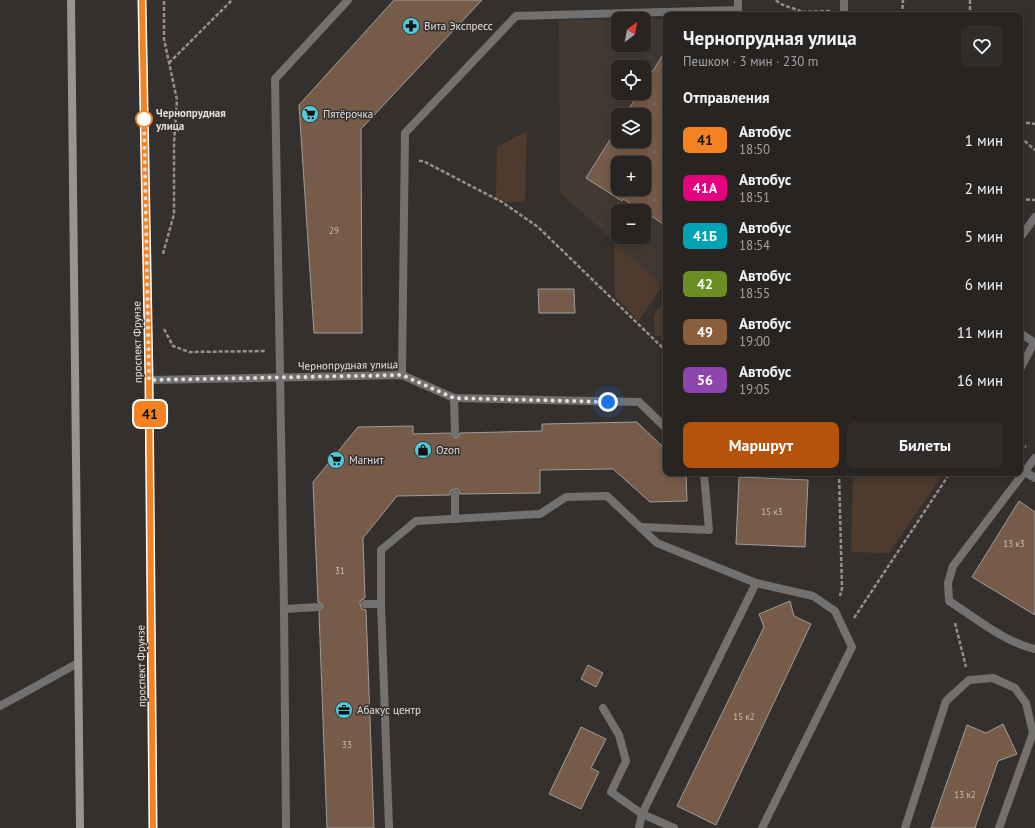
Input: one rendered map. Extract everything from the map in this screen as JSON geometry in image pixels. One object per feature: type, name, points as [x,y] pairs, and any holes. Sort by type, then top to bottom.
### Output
[{"type":"main road","points":[[71,0],[80,828]]},
{"type":"main road","name":"проспект Фрунзе","points":[[142,0],[149,380],[153,828]]},
{"type":"street","points":[[286,828],[284,609],[275,79],[348,0]]},
{"type":"street","points":[[664,12],[738,10],[738,0]]},
{"type":"street","points":[[844,0],[844,12]]},
{"type":"street","points":[[402,375],[405,133],[516,16],[663,12]]},
{"type":"street","points":[[1023,234],[1035,217]]},
{"type":"street","points":[[1023,336],[1034,343],[1023,363]]},
{"type":"street","name":"Чернопрудная улица","points":[[149,380],[402,375],[454,398],[639,402],[663,425]]},
{"type":"street","points":[[454,398],[455,433]]},
{"type":"street","points":[[1023,475],[1035,458]]},
{"type":"street","points":[[1025,472],[1035,478]]},
{"type":"street","points":[[641,527],[709,530],[704,476]]},
{"type":"street","points":[[1022,476],[953,566],[948,583],[949,601],[1000,634],[1035,649]]},
{"type":"street","points":[[455,494],[455,519]]},
{"type":"street","points":[[389,828],[381,604],[381,550],[416,521],[540,514],[566,497],[607,496],[657,542],[756,583],[813,596],[835,612],[845,632],[852,647],[762,828]]},
{"type":"street","points":[[639,828],[642,814],[756,583]]},
{"type":"street","points":[[365,604],[381,604]]},
{"type":"street","points":[[284,609],[318,607]]},
{"type":"street","points":[[0,706],[78,662]]},
{"type":"street","points":[[905,828],[946,701],[969,680],[993,678],[1015,688],[1026,703],[1033,733],[999,828]]},
{"type":"street","points":[[603,708],[619,735],[626,761],[611,792],[642,814],[674,828]]},
{"type":"path","points":[[163,262],[163,254],[174,214],[174,143],[177,100],[164,39],[164,0]]},
{"type":"path","points":[[169,63],[232,0]]},
{"type":"path","points":[[776,0],[780,4],[794,7],[800,12]]},
{"type":"path","points":[[902,12],[903,0]]},
{"type":"path","points":[[970,0],[970,12]]},
{"type":"path","points":[[1023,122],[1035,124]]},
{"type":"path","points":[[1023,140],[1035,150]]},
{"type":"path","points":[[404,163],[423,161],[502,202],[532,223],[663,348]]},
{"type":"path","points":[[1023,199],[1035,200]]},
{"type":"path","points":[[164,323],[164,331],[173,346],[188,352],[280,351]]},
{"type":"path","points":[[835,612],[842,588],[839,476]]},
{"type":"path","points":[[845,632],[948,476]]},
{"type":"path","points":[[949,601],[969,680]]},
{"type":"shaded area","points":[[611,19],[611,52],[651,52],[651,19],[663,19],[663,287],[617,244],[651,244],[651,204],[611,204],[611,238],[560,193],[559,20]]},
{"type":"shaded area","points":[[527,131],[525,202],[502,202],[496,199],[497,147]]},
{"type":"shaded area","points":[[614,244],[617,244],[662,286],[639,321],[615,297]]},
{"type":"shaded area","points":[[663,303],[663,336],[655,336],[654,315]]},
{"type":"shaded area","points":[[853,476],[942,476],[889,553],[851,552]]},
{"type":"building","points":[[394,0],[482,0],[361,129],[362,333],[314,333],[299,105]]},
{"type":"building","points":[[663,55],[663,224],[651,216],[651,204],[632,204],[623,199],[622,201],[614,196],[651,196],[651,156],[611,156],[611,194],[586,178],[611,138],[611,148],[651,148],[651,108],[629,108],[635,100],[651,100],[651,74]]},
{"type":"building","points":[[538,289],[574,289],[575,313],[539,313]]},
{"type":"building","points":[[637,422],[663,447],[663,476],[686,476],[687,501],[650,502],[613,469],[540,470],[540,493],[460,494],[458,489],[455,489],[450,491],[450,495],[397,496],[363,538],[365,598],[360,601],[360,604],[362,609],[366,610],[374,828],[327,828],[319,612],[323,607],[322,604],[318,602],[313,482],[358,427],[413,426],[413,434],[450,433],[455,438],[458,437],[460,433],[542,431],[542,424]]},
{"type":"building","points":[[739,477],[808,480],[805,547],[736,544]]},
{"type":"building","points":[[1019,501],[1035,512],[1035,615],[972,577]]},
{"type":"building","points":[[790,601],[794,616],[811,624],[716,825],[677,806],[764,627],[759,614]]},
{"type":"building","points":[[588,665],[603,673],[596,687],[581,679]]},
{"type":"building","points":[[1003,724],[1017,754],[998,761],[975,828],[931,828],[967,725],[986,733]]},
{"type":"building","points":[[581,727],[606,739],[591,768],[599,772],[581,809],[549,794]]},
{"type":"bus line","name":"41","points":[[142,0],[149,380],[153,828]]},
{"type":"place","name":"Вита Экспресс","points":[[411,26]]},
{"type":"place","name":"Пятёрочка","points":[[310,114]]},
{"type":"place","name":"Чернопрудная улица","points":[[144,119]]},
{"type":"place","name":"Ozon","points":[[423,450]]},
{"type":"place","name":"Магнит","points":[[336,460]]},
{"type":"place","name":"Абакус центр","points":[[344,710]]},
{"type":"route","points":[[144,119],[149,380],[402,375],[454,398],[608,402]]}]
